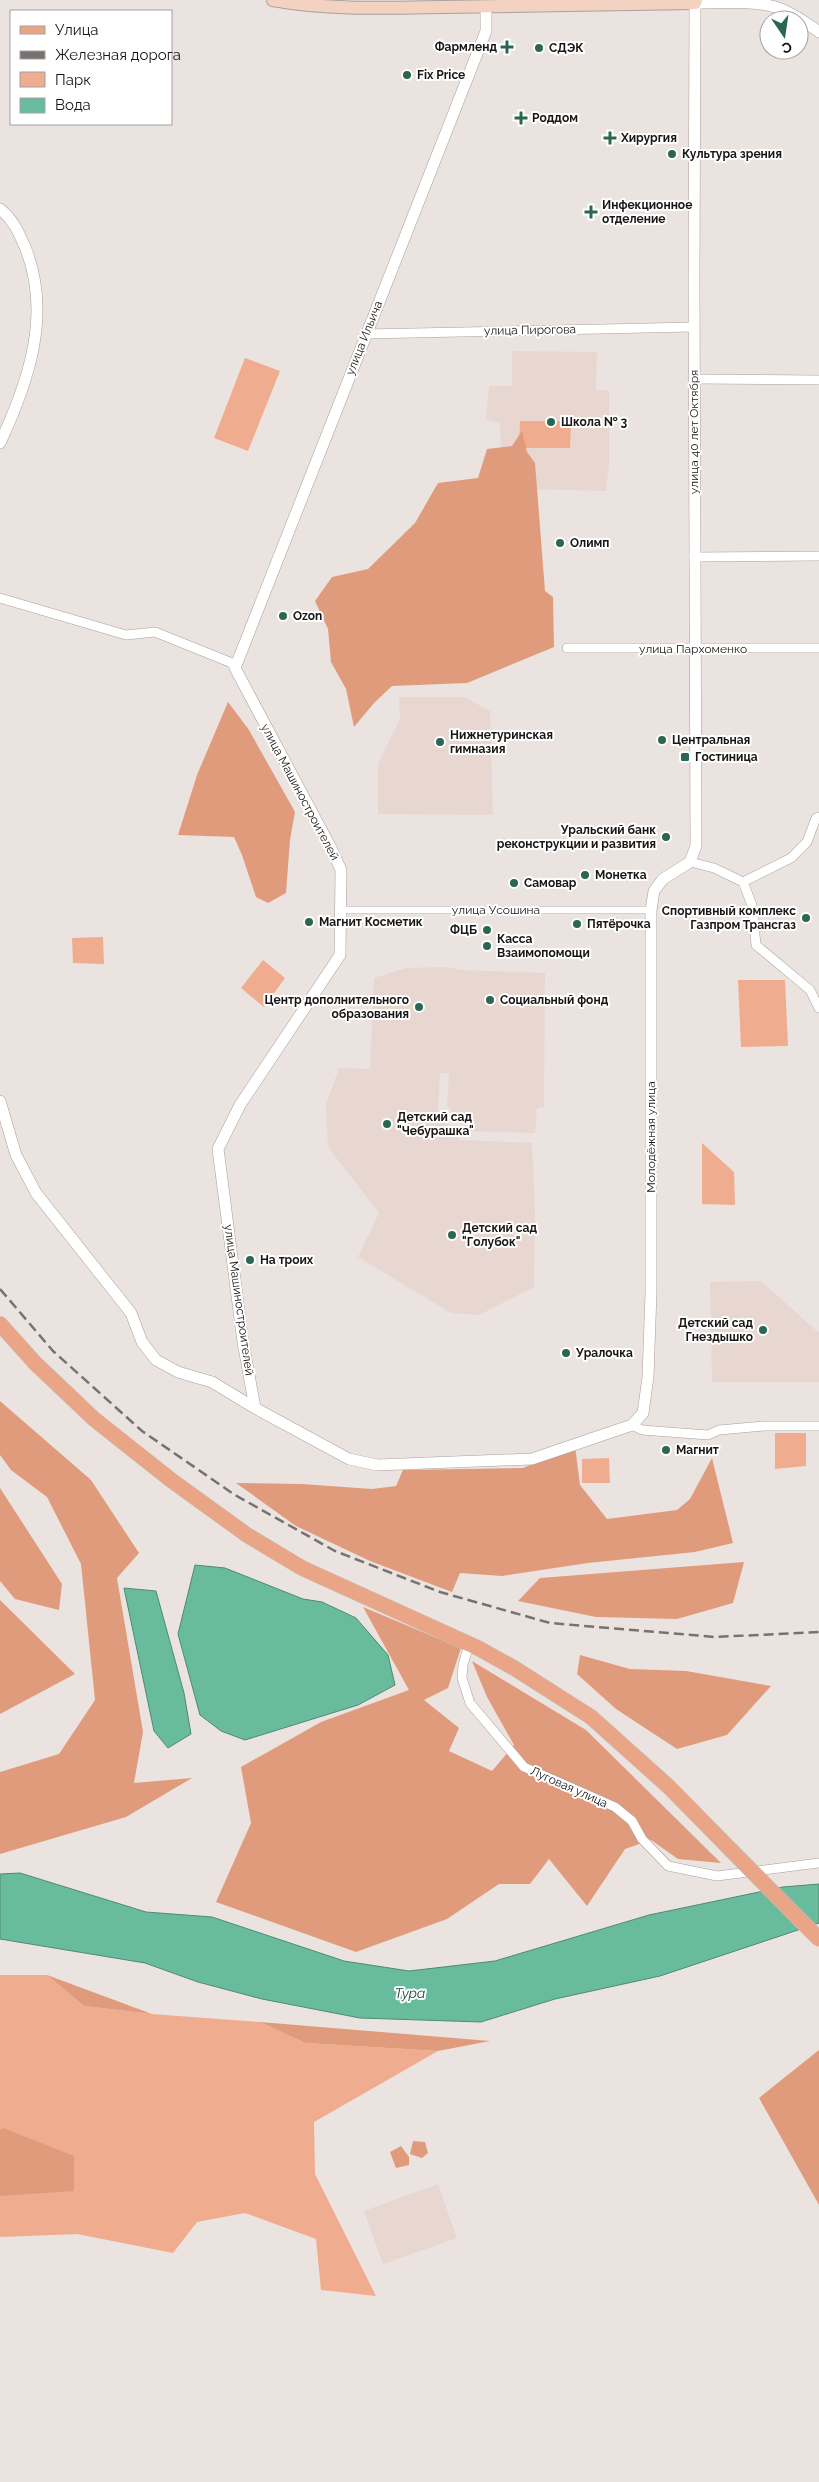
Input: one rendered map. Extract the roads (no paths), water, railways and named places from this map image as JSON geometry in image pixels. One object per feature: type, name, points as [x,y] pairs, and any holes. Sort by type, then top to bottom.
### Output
[{"type":"main road","points":[[273,0],[304,3],[486,7],[696,1]]},
{"type":"main road","points":[[0,1324],[35,1363],[94,1419],[171,1480],[247,1535],[302,1568],[469,1644],[514,1668],[591,1717],[669,1787],[819,1939]]},
{"type":"street","points":[[696,1],[777,7],[819,32]]},
{"type":"street","name":"улица 40 лет Октября","points":[[690,862],[696,846],[694,327],[696,1]]},
{"type":"street","name":"улица Ильича","points":[[235,668],[486,30],[486,7]]},
{"type":"street","points":[[0,209],[19,232],[36,281],[38,301],[35,343],[28,374],[16,409],[0,443]]},
{"type":"street","name":"улица Пирогова","points":[[365,334],[694,327]]},
{"type":"street","points":[[694,379],[819,380]]},
{"type":"street","points":[[694,557],[819,556]]},
{"type":"street","points":[[0,598],[126,636],[155,632],[232,663],[235,668]]},
{"type":"street","name":"улица Пархоменко","points":[[567,648],[819,648]]},
{"type":"street","name":"улица Машиностроителей","points":[[235,668],[331,848],[340,870],[340,955],[240,1105],[218,1149],[243,1342],[256,1408]]},
{"type":"street","points":[[743,882],[791,858],[807,842],[816,818],[819,817]]},
{"type":"street","points":[[690,862],[714,868],[743,882],[752,905],[756,945],[810,990],[819,1008]]},
{"type":"street","name":"Молодёжная улица","points":[[632,1425],[643,1413],[648,1377],[651,1292],[651,910],[654,891],[663,879],[690,862]]},
{"type":"street","name":"улица Усошина","points":[[340,910],[651,910]]},
{"type":"street","points":[[0,1101],[24,1174],[36,1193],[131,1313],[142,1342],[156,1360],[178,1372],[212,1382],[348,1459],[377,1465],[532,1459],[632,1425],[642,1430],[708,1435],[719,1430],[764,1426],[819,1426]]},
{"type":"street","name":"Луговая улица","points":[[469,1644],[463,1665],[462,1678],[470,1703],[524,1767],[615,1807],[632,1821],[642,1839],[668,1866],[717,1876],[819,1863]]},
{"type":"water","points":[[195,1565],[225,1568],[303,1599],[322,1602],[356,1618],[388,1655],[395,1685],[358,1705],[245,1740],[221,1731],[200,1715],[178,1634]]},
{"type":"water","points":[[124,1588],[156,1591],[184,1693],[191,1734],[168,1748],[154,1731]]},
{"type":"water","name":"Тура","points":[[20,1873],[146,1912],[212,1917],[344,1961],[409,1971],[495,1961],[649,1915],[783,1887],[819,1884],[819,1923],[660,1976],[555,1999],[481,2022],[360,2018],[262,1999],[198,1982],[145,1963],[0,1939],[0,1874]]},
{"type":"railway","points":[[0,1289],[53,1351],[142,1431],[235,1495],[335,1551],[440,1592],[550,1623],[715,1637],[819,1632]]},
{"type":"place","name":"Фармленд","points":[[507,47]]},
{"type":"place","name":"СДЭК","points":[[539,48]]},
{"type":"place","name":"Fix Price","points":[[407,75]]},
{"type":"place","name":"Роддом","points":[[521,118]]},
{"type":"place","name":"Хирургия","points":[[610,138]]},
{"type":"place","name":"Культура зрения","points":[[672,154]]},
{"type":"place","name":"Инфекционное отделение","points":[[591,212]]},
{"type":"place","name":"Школа № 3","points":[[551,422]]},
{"type":"place","name":"Олимп","points":[[560,543]]},
{"type":"place","name":"Ozon","points":[[283,616]]},
{"type":"place","name":"Центральная","points":[[662,740]]},
{"type":"place","name":"Нижнетуринская гимназия","points":[[440,742]]},
{"type":"place","name":"Гостиница","points":[[685,757]]},
{"type":"place","name":"Уральский банк реконструкции и развития","points":[[666,837]]},
{"type":"place","name":"Монетка","points":[[585,875]]},
{"type":"place","name":"Самовар","points":[[514,883]]},
{"type":"place","name":"Спортивный комплекс Газпром Трансгаз","points":[[806,918]]},
{"type":"place","name":"Магнит Косметик","points":[[309,922]]},
{"type":"place","name":"Пятёрочка","points":[[577,924]]},
{"type":"place","name":"ФЦБ","points":[[487,930]]},
{"type":"place","name":"Касса Взаимопомощи","points":[[487,946]]},
{"type":"place","name":"Социальный фонд","points":[[490,1000]]},
{"type":"place","name":"Центр дополнительного образования","points":[[419,1007]]},
{"type":"place","name":"Детский сад \"Чебурашка\"","points":[[387,1124]]},
{"type":"place","name":"Детский сад \"Голубок\"","points":[[452,1235]]},
{"type":"place","name":"На троих","points":[[250,1260]]},
{"type":"place","name":"Детский сад Гнездышко","points":[[763,1330]]},
{"type":"place","name":"Уралочка","points":[[566,1353]]},
{"type":"place","name":"Магнит","points":[[666,1450]]}]
